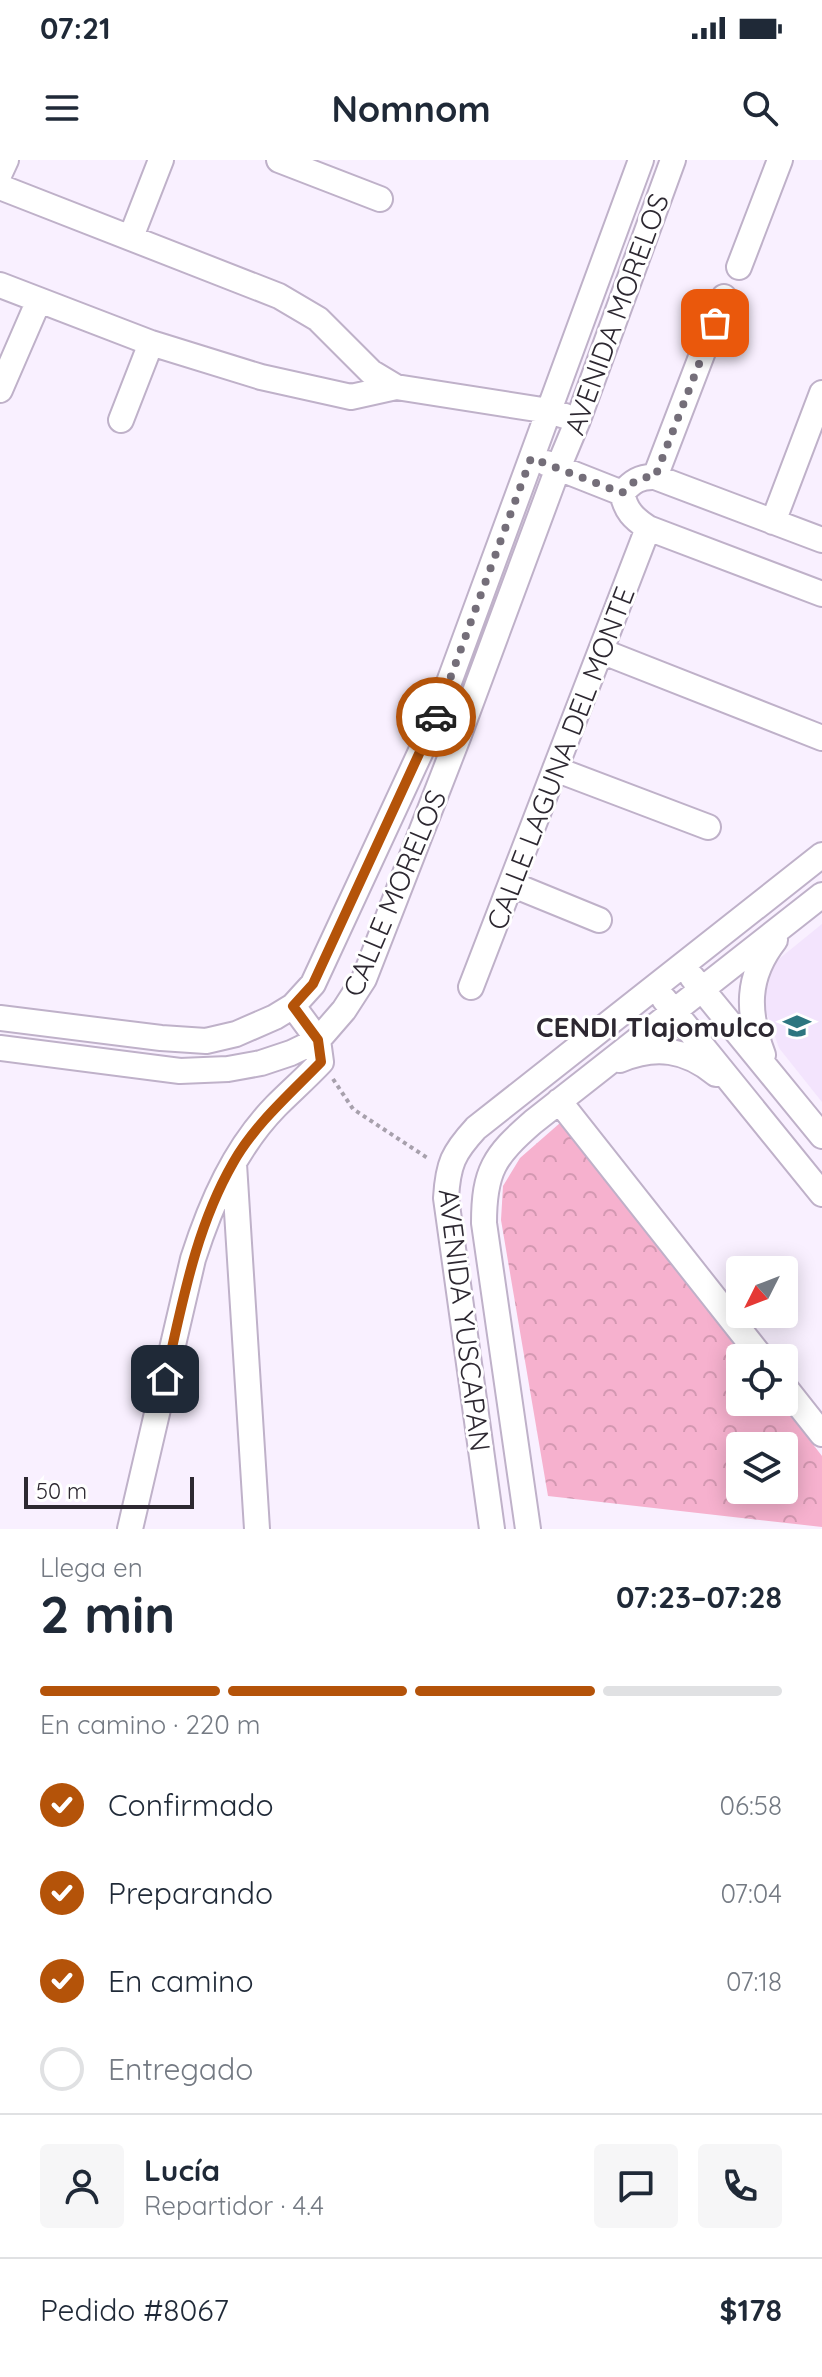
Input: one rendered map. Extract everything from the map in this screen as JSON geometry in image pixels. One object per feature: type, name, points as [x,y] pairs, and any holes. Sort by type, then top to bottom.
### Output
[{"type":"street","points":[[0,173],[6,160]]},
{"type":"street","points":[[131,237],[161,160]]},
{"type":"street","points":[[279,160],[380,199]]},
{"type":"street","name":"AVENIDA MORELOS","points":[[531,458],[641,160]]},
{"type":"street","name":"AVENIDA MORELOS","points":[[558,468],[673,160]]},
{"type":"street","points":[[739,267],[780,160]]},
{"type":"street","points":[[0,187],[279,296],[318,319],[371,372],[396,387]]},
{"type":"street","points":[[0,285],[151,343],[261,377],[351,397],[396,387],[549,411],[578,420]]},
{"type":"street","points":[[655,477],[724,297]]},
{"type":"street","points":[[0,390],[39,300]]},
{"type":"street","points":[[121,420],[151,343]]},
{"type":"street","points":[[773,522],[822,393]]},
{"type":"street","points":[[531,458],[622,493]]},
{"type":"street","name":"CALLE MORELOS","points":[[284,1012],[313,984],[434,723],[531,458]]},
{"type":"street","name":"CALLE MORELOS","points":[[130,1529],[193,1259],[204,1225],[234,1162],[320,1051],[364,979],[558,468]]},
{"type":"street","points":[[622,493],[631,483],[644,476],[655,477],[822,540]]},
{"type":"street","points":[[622,493],[632,518],[648,528],[822,594]]},
{"type":"street","name":"CALLE LAGUNA DEL MONTE","points":[[471,987],[648,528]]},
{"type":"street","points":[[601,651],[822,738]]},
{"type":"street","points":[[555,769],[708,827]]},
{"type":"street","points":[[409,777],[437,791]]},
{"type":"street","name":"AVENIDA YUSCAPAN","points":[[492,1529],[446,1198],[448,1172],[459,1147],[476,1128],[822,855]]},
{"type":"street","points":[[511,884],[599,920]]},
{"type":"street","name":"AVENIDA YUSCAPAN","points":[[528,1529],[484,1223],[484,1193],[492,1165],[512,1141],[559,1101],[822,895]]},
{"type":"street","points":[[770,1072],[756,1035],[750,998],[764,954],[791,919]]},
{"type":"street","points":[[683,965],[822,1136]]},
{"type":"street","points":[[654,987],[822,1194]]},
{"type":"street","points":[[0,1018],[206,1041],[236,1034],[284,1012],[320,1051]]},
{"type":"street","points":[[0,1048],[180,1071],[228,1069],[291,1053],[320,1051]]},
{"type":"street","points":[[603,1067],[639,1052],[658,1050],[682,1054],[705,1064],[742,1096]]},
{"type":"street","points":[[559,1101],[751,1344]]},
{"type":"street","points":[[234,1162],[257,1529]]},
{"type":"street","points":[[798,1404],[822,1434]]},
{"type":"path","points":[[320,1051],[353,1109],[448,1172]]},
{"type":"shaded area","name":"CENDI Tlajomulco","points":[[822,924],[822,1102],[779,1048],[763,1003],[774,963]]},
{"type":"green space","points":[[560,1123],[734,1344],[726,1344],[726,1416],[791,1416],[822,1456],[822,1527],[548,1496],[501,1220],[503,1186],[520,1158]]},
{"type":"way so far","points":[[436,717],[531,458],[622,493],[631,483],[644,476],[655,477],[715,323]]},
{"type":"place","name":"CENDI Tlajomulco","points":[[797,1026]]},
{"type":"route","points":[[165,1379],[193,1259],[204,1225],[234,1162],[274,1108],[321,1062],[318,1040],[293,1006],[313,984],[436,717]]}]
